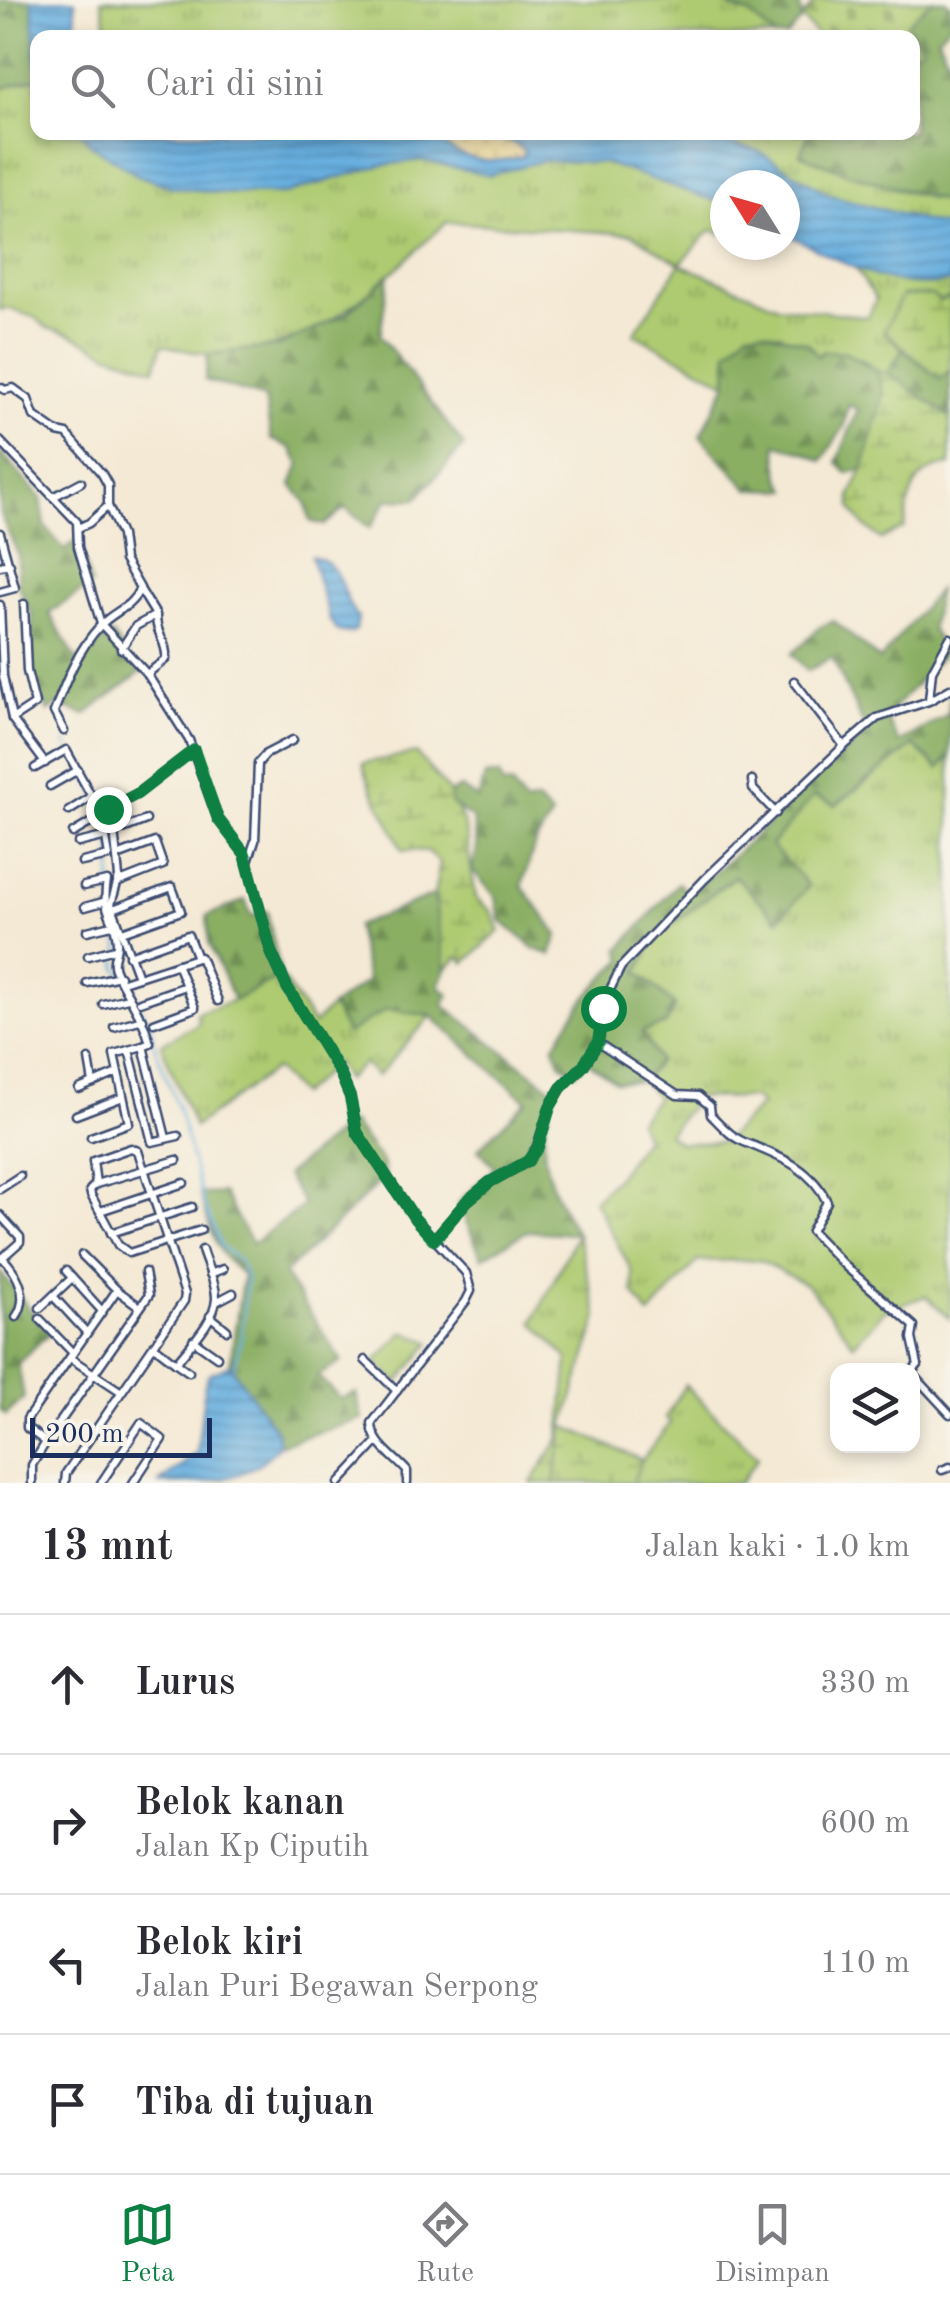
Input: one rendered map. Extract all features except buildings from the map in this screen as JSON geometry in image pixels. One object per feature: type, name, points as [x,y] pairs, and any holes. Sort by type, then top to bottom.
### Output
[{"type":"street","points":[[0,399],[3,388],[13,388],[28,399],[34,416],[57,432],[67,434],[108,485],[108,506],[121,535],[124,560],[156,615],[155,629],[167,651],[166,659],[147,674]]},
{"type":"street","points":[[0,441],[75,518],[78,547],[101,624],[147,674],[194,750],[218,819],[245,854],[271,952],[287,987],[340,1073],[357,1132],[415,1219],[466,1273],[471,1292],[372,1423],[377,1442],[404,1467],[407,1483]]},
{"type":"street","points":[[53,497],[80,482]]},
{"type":"street","points":[[78,528],[89,524],[108,506]]},
{"type":"street","points":[[0,592],[14,588],[1,538]]},
{"type":"street","points":[[0,566],[10,564]]},
{"type":"street","points":[[64,731],[54,712],[66,681],[101,624],[124,610],[140,588]]},
{"type":"street","points":[[0,604],[3,676],[12,719],[44,762]]},
{"type":"street","points":[[12,719],[35,704],[27,671],[24,604]]},
{"type":"street","points":[[121,648],[136,626],[156,615]]},
{"type":"street","points":[[930,701],[932,671],[950,638]]},
{"type":"street","points":[[794,681],[844,746]]},
{"type":"street","points":[[434,1240],[467,1201],[490,1182],[528,1161],[538,1147],[550,1107],[561,1088],[583,1066],[598,1042],[607,996],[621,968],[682,901],[877,718],[930,701],[950,689]]},
{"type":"street","points":[[248,862],[255,841],[258,763],[266,754],[293,740]]},
{"type":"street","points":[[34,768],[66,750],[91,797],[105,812],[120,877],[111,882],[104,902],[116,949],[112,955],[128,998],[144,1019],[150,1043],[114,1054],[130,1123],[91,1136]]},
{"type":"street","points":[[73,833],[137,794],[194,750]]},
{"type":"street","points":[[50,786],[78,770]]},
{"type":"street","points":[[752,780],[753,789],[776,813]]},
{"type":"street","points":[[68,811],[91,797]]},
{"type":"street","points":[[78,842],[146,820]]},
{"type":"street","points":[[82,862],[155,842],[163,864],[111,882],[84,886]]},
{"type":"street","points":[[111,882],[113,909],[138,977]]},
{"type":"street","points":[[113,909],[172,887],[180,911],[122,932]]},
{"type":"street","points":[[85,907],[104,902]]},
{"type":"street","points":[[87,931],[112,925]]},
{"type":"street","points":[[129,956],[188,934],[196,958]]},
{"type":"street","points":[[88,956],[116,949]]},
{"type":"street","points":[[87,983],[138,977],[200,957],[218,1000]]},
{"type":"street","points":[[154,1024],[194,1008],[178,964]]},
{"type":"street","points":[[140,1002],[186,986]]},
{"type":"street","points":[[103,1004],[128,998]]},
{"type":"street","points":[[114,1026],[144,1019]]},
{"type":"street","points":[[598,1042],[677,1095],[698,1096],[733,1136],[793,1164],[818,1186],[826,1202],[812,1230],[844,1266],[914,1326],[918,1363]]},
{"type":"street","points":[[143,1046],[166,1138]]},
{"type":"street","points":[[129,1050],[152,1142],[178,1136]]},
{"type":"street","points":[[89,1059],[93,1083]]},
{"type":"street","points":[[79,1088],[118,1074]]},
{"type":"street","points":[[76,1115],[124,1097]]},
{"type":"street","points":[[66,1483],[66,1473],[184,1302],[185,1294],[138,1151],[131,1148],[93,1161],[96,1184]]},
{"type":"street","points":[[177,1160],[96,1184],[90,1190],[111,1233],[128,1253],[201,1230]]},
{"type":"street","points":[[0,1189],[20,1176]]},
{"type":"street","points":[[100,1211],[184,1183]]},
{"type":"street","points":[[111,1233],[192,1207]]},
{"type":"street","points":[[0,1215],[20,1242],[2,1259],[20,1284],[23,1304],[16,1317]]},
{"type":"street","points":[[176,1363],[216,1302],[202,1250]]},
{"type":"street","points":[[82,1255],[140,1307]]},
{"type":"street","points":[[210,1274],[223,1269]]},
{"type":"street","points":[[66,1271],[102,1311]]},
{"type":"street","points":[[32,1483],[32,1465],[150,1289],[145,1272]]},
{"type":"street","points":[[40,1308],[72,1278]]},
{"type":"street","points":[[46,1442],[27,1428],[27,1419],[118,1290]]},
{"type":"street","points":[[216,1302],[233,1293]]},
{"type":"street","points":[[53,1296],[87,1333]]},
{"type":"street","points":[[210,1316],[226,1330]]},
{"type":"street","points":[[40,1318],[71,1356],[120,1391]]},
{"type":"street","points":[[193,1340],[217,1358]]},
{"type":"street","points":[[154,1346],[190,1372]]},
{"type":"street","points":[[364,1360],[397,1391]]},
{"type":"street","points":[[920,1381],[950,1414]]},
{"type":"street","points":[[101,1483],[141,1423],[162,1440],[132,1483]]},
{"type":"street","points":[[339,1483],[377,1442]]},
{"type":"green space","points":[[0,0],[32,0],[30,80],[0,89]]},
{"type":"green space","points":[[101,0],[714,0],[751,15],[767,30],[107,30]]},
{"type":"green space","points":[[714,0],[799,0],[802,19],[793,30],[767,30],[751,15]]},
{"type":"green space","points":[[816,0],[932,0],[907,23],[911,30],[812,30],[802,19]]},
{"type":"green space","points":[[932,0],[950,4],[950,24],[938,37],[950,64],[950,203],[849,174],[800,154],[806,140],[920,140],[922,46],[920,30],[911,30],[906,23]]},
{"type":"green space","points":[[30,80],[30,140],[87,140],[172,187],[284,194],[381,165],[422,160],[489,175],[544,160],[605,163],[710,199],[710,231],[680,264],[632,234],[447,222],[368,293],[311,331],[246,352],[208,354],[162,345],[155,369],[47,328],[36,318],[7,308],[0,310],[0,89]]},
{"type":"green space","points":[[715,140],[806,140],[801,154],[899,190],[950,203],[950,225],[830,195],[800,177],[800,170],[789,170],[758,151]]},
{"type":"green space","points":[[680,264],[778,306],[868,317],[876,299],[853,265],[900,282],[950,281],[950,298],[884,331],[903,349],[888,373],[878,372],[861,359],[818,357],[808,343],[779,333],[728,351],[727,383],[634,334]]},
{"type":"green space","points":[[389,274],[380,335],[464,446],[416,499],[387,500],[370,528],[345,508],[324,525],[310,521],[306,502],[292,485],[300,464],[290,447],[271,439],[265,398],[205,380],[208,354],[279,346],[346,314]]},
{"type":"green space","points":[[932,295],[940,301],[950,298],[950,370],[940,379],[884,331],[902,296]]},
{"type":"green space","points":[[762,330],[808,343],[818,356],[824,351],[846,352],[878,372],[884,394],[863,470],[847,473],[837,463],[858,409],[848,405],[844,427],[822,461],[776,444],[780,477],[788,490],[749,489],[700,436],[727,383],[728,351],[748,331]]},
{"type":"green space","points":[[903,349],[940,379],[950,370],[950,417],[888,373]]},
{"type":"green space","points":[[878,372],[888,373],[950,417],[950,465],[921,478],[911,495],[904,528],[881,539],[863,525],[851,507],[851,495],[863,470],[884,394]]},
{"type":"green space","points":[[0,452],[41,498],[45,526],[64,550],[78,539],[91,585],[49,613],[77,661],[112,635],[140,673],[85,715],[57,705],[48,712],[31,671],[33,616],[18,586],[18,554],[0,514]]},
{"type":"green space","points":[[938,590],[931,629],[945,652],[886,717],[899,743],[948,714],[950,693],[950,757],[939,769],[913,745],[836,805],[814,796],[771,845],[809,886],[778,920],[735,876],[657,936],[638,972],[675,1005],[666,1024],[642,1032],[659,1061],[642,1081],[616,1082],[587,1061],[576,1073],[561,1064],[554,1047],[568,1024],[593,989],[623,960],[620,949],[678,883],[688,893],[867,732],[832,657],[808,671],[792,654],[820,627],[834,621],[880,660]]},
{"type":"green space","points":[[914,745],[938,768],[950,757],[950,1319],[926,1296],[884,1311],[854,1344],[807,1285],[759,1260],[698,1261],[649,1315],[633,1292],[632,1271],[594,1200],[616,1178],[645,1138],[638,1121],[657,1097],[642,1081],[659,1061],[642,1032],[638,972],[657,936],[735,876],[779,919],[771,845],[814,796],[836,805]],"holes":[[[698,1097],[754,1098],[761,1105],[723,1142],[679,1143],[668,1134]]]},
{"type":"green space","points":[[416,753],[450,793],[451,803],[458,809],[465,828],[476,898],[491,911],[500,931],[465,963],[459,957],[446,969],[434,895],[440,863],[427,851],[402,850],[363,763]]},
{"type":"green space","points":[[499,775],[503,786],[511,784],[525,804],[537,801],[552,816],[535,843],[522,886],[558,935],[551,955],[535,949],[500,920],[496,897],[472,870],[477,848],[473,819],[450,803],[450,793],[461,788],[478,799],[485,776]]},
{"type":"green space","points":[[434,895],[446,969],[439,986],[449,994],[443,1005],[555,1091],[544,1130],[546,1166],[577,1234],[527,1231],[482,1258],[458,1203],[495,1167],[478,1149],[527,1101],[431,1016],[387,1009],[347,1034],[332,1006],[367,981],[356,926]]},
{"type":"green space","points":[[245,900],[251,916],[267,911],[281,976],[234,1000],[209,943],[207,916]]},
{"type":"green space","points":[[281,976],[313,1024],[332,1006],[347,1034],[387,1009],[431,1016],[377,1076],[363,1064],[346,1080],[336,1063],[300,1095],[275,1069],[194,1127],[161,1044],[199,1023],[196,1013],[235,1000]]},
{"type":"green space","points":[[351,1122],[382,1162],[385,1177],[284,1274],[342,1361],[318,1376],[341,1399],[356,1393],[362,1419],[279,1445],[276,1431],[230,1365],[243,1274],[219,1249],[200,1194],[223,1193],[252,1244],[304,1205],[286,1175]]},
{"type":"green space","points":[[577,1234],[598,1317],[564,1426],[554,1483],[531,1483],[560,1438],[568,1359],[533,1322]]},
{"type":"green space","points":[[0,1272],[49,1333],[18,1363],[24,1398],[6,1415],[0,1409]]},
{"type":"green space","points":[[404,1332],[431,1342],[398,1383],[375,1362]]},
{"type":"green space","points":[[685,1385],[758,1457],[740,1483],[632,1483],[642,1460],[671,1422],[665,1418]]},
{"type":"green space","points":[[564,1426],[642,1460],[632,1483],[554,1483]]},
{"type":"sand","points":[[436,140],[506,140],[525,151],[522,157],[496,160],[456,152]]},
{"type":"water","points":[[32,0],[75,0],[77,30],[34,30]]},
{"type":"water","points":[[87,140],[436,140],[466,157],[497,160],[522,157],[525,151],[510,140],[715,140],[758,151],[789,170],[710,170],[710,199],[605,163],[544,160],[489,175],[422,160],[381,165],[284,194],[172,187],[137,175]]},
{"type":"water","points":[[800,177],[830,195],[950,225],[950,281],[907,283],[844,263],[800,241]]},
{"type":"water","points":[[311,556],[336,573],[358,618],[356,630],[338,631],[330,621]]},
{"type":"water","points":[[230,1365],[276,1431],[279,1445],[267,1458],[240,1474],[210,1481],[159,1483],[197,1453],[205,1384],[209,1374]]},
{"type":"waterway","points":[[65,741],[105,814],[112,851],[109,896]]},
{"type":"waterway","points":[[119,937],[119,953]]},
{"type":"waterway","points":[[117,960],[118,969],[126,977]]},
{"type":"waterway","points":[[133,998],[150,1024],[203,1202],[221,1246],[240,1262],[246,1277],[242,1335],[234,1367]]},
{"type":"route","points":[[108,809],[137,794],[194,750],[218,819],[245,854],[271,952],[287,987],[340,1073],[357,1132],[415,1219],[434,1240],[467,1201],[490,1182],[528,1161],[538,1147],[550,1107],[561,1088],[583,1066],[598,1042],[603,1008]]}]
